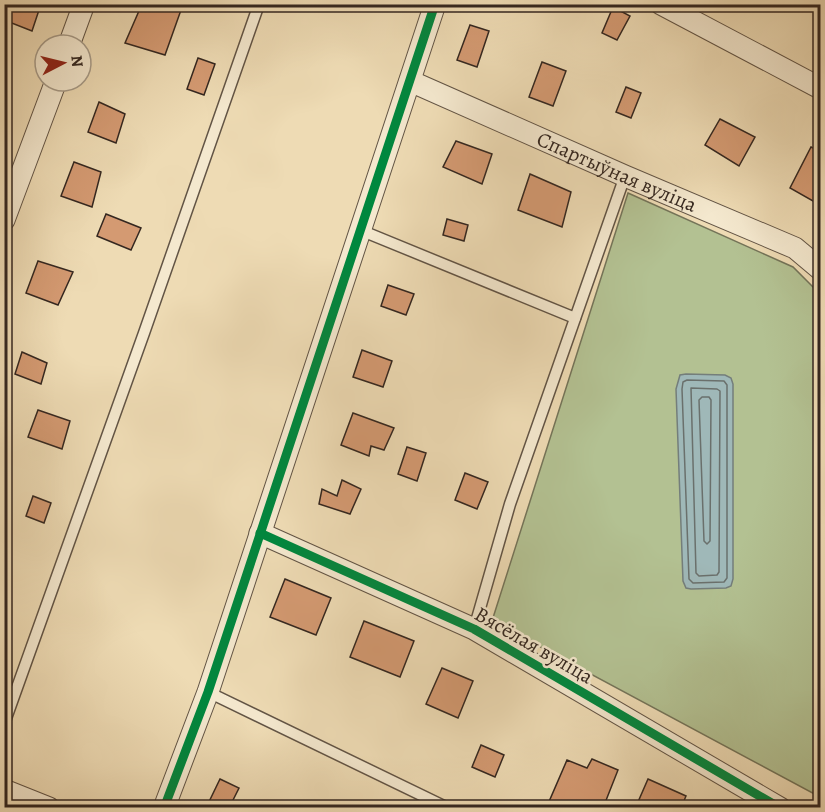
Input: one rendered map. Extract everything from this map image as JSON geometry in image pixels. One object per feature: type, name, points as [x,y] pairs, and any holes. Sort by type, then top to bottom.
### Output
[{"type":"street","points":[[73,33],[84,4]]},
{"type":"street","points":[[164,807],[208,692],[435,4]]},
{"type":"street","points":[[661,4],[820,88]]},
{"type":"street","name":"Спартыўная вуліца","points":[[410,81],[795,248],[820,269]]},
{"type":"street","points":[[4,220],[52,93]]},
{"type":"street","name":"Вясёлая вуліца","points":[[260,533],[474,629],[780,807]]},
{"type":"street","points":[[4,790],[49,807]]},
{"type":"lane","points":[[4,724],[259,4]]},
{"type":"lane","points":[[474,629],[510,504],[625,176]]},
{"type":"lane","points":[[360,230],[575,318]]},
{"type":"lane","points":[[208,692],[448,807]]},
{"type":"green space","points":[[628,193],[793,267],[820,294],[820,797],[492,621]]},
{"type":"water","points":[[680,375],[725,375],[731,378],[733,384],[733,579],[731,586],[726,588],[691,589],[686,588],[683,581],[676,389]]},
{"type":"building","points":[[8,4],[41,4],[32,31],[4,20]]},
{"type":"building","points":[[142,4],[165,4],[181,10],[165,55],[125,43]]},
{"type":"building","points":[[613,7],[630,16],[617,40],[602,33]]},
{"type":"building","points":[[470,25],[489,31],[477,67],[457,60]]},
{"type":"building","points":[[198,58],[215,64],[204,95],[187,89]]},
{"type":"building","points":[[542,62],[566,71],[553,106],[529,97]]},
{"type":"building","points":[[626,87],[641,93],[631,118],[616,112]]},
{"type":"building","points":[[99,102],[125,114],[116,143],[88,132]]},
{"type":"building","points":[[720,119],[755,137],[739,166],[705,145]]},
{"type":"building","points":[[456,141],[492,154],[482,184],[443,167]]},
{"type":"building","points":[[811,147],[820,151],[820,205],[790,188]]},
{"type":"building","points":[[74,162],[101,172],[92,207],[61,196]]},
{"type":"building","points":[[530,174],[571,192],[562,227],[518,210]]},
{"type":"building","points":[[106,214],[141,228],[131,250],[97,236]]},
{"type":"building","points":[[447,219],[468,225],[464,241],[443,235]]},
{"type":"building","points":[[38,261],[73,272],[58,305],[26,293]]},
{"type":"building","points":[[388,285],[414,294],[406,315],[381,306]]},
{"type":"building","points":[[362,350],[392,361],[383,387],[353,377]]},
{"type":"building","points":[[22,352],[47,363],[41,384],[15,374]]},
{"type":"building","points":[[38,410],[70,421],[62,449],[28,437]]},
{"type":"building","points":[[353,413],[394,428],[384,450],[371,446],[369,456],[341,445]]},
{"type":"building","points":[[407,447],[426,453],[417,481],[398,474]]},
{"type":"building","points":[[465,473],[488,482],[477,509],[455,500]]},
{"type":"building","points":[[342,480],[361,489],[350,514],[319,504],[322,489],[337,496]]},
{"type":"building","points":[[33,496],[51,503],[44,523],[26,516]]},
{"type":"building","points":[[285,579],[331,598],[316,635],[270,617]]},
{"type":"building","points":[[364,621],[414,641],[400,677],[350,657]]},
{"type":"building","points":[[442,668],[473,681],[458,718],[426,704]]},
{"type":"building","points":[[481,745],[504,755],[495,777],[472,767]]},
{"type":"building","points":[[592,759],[618,770],[603,808],[556,808],[548,804],[567,760],[587,768]]},
{"type":"building","points":[[220,779],[239,788],[229,808],[206,808]]},
{"type":"building","points":[[648,779],[686,796],[681,808],[650,808],[638,802]]},
{"type":"cycle path","points":[[164,808],[208,692],[435,4]]},
{"type":"cycle path","points":[[260,533],[474,629],[780,808]]}]
